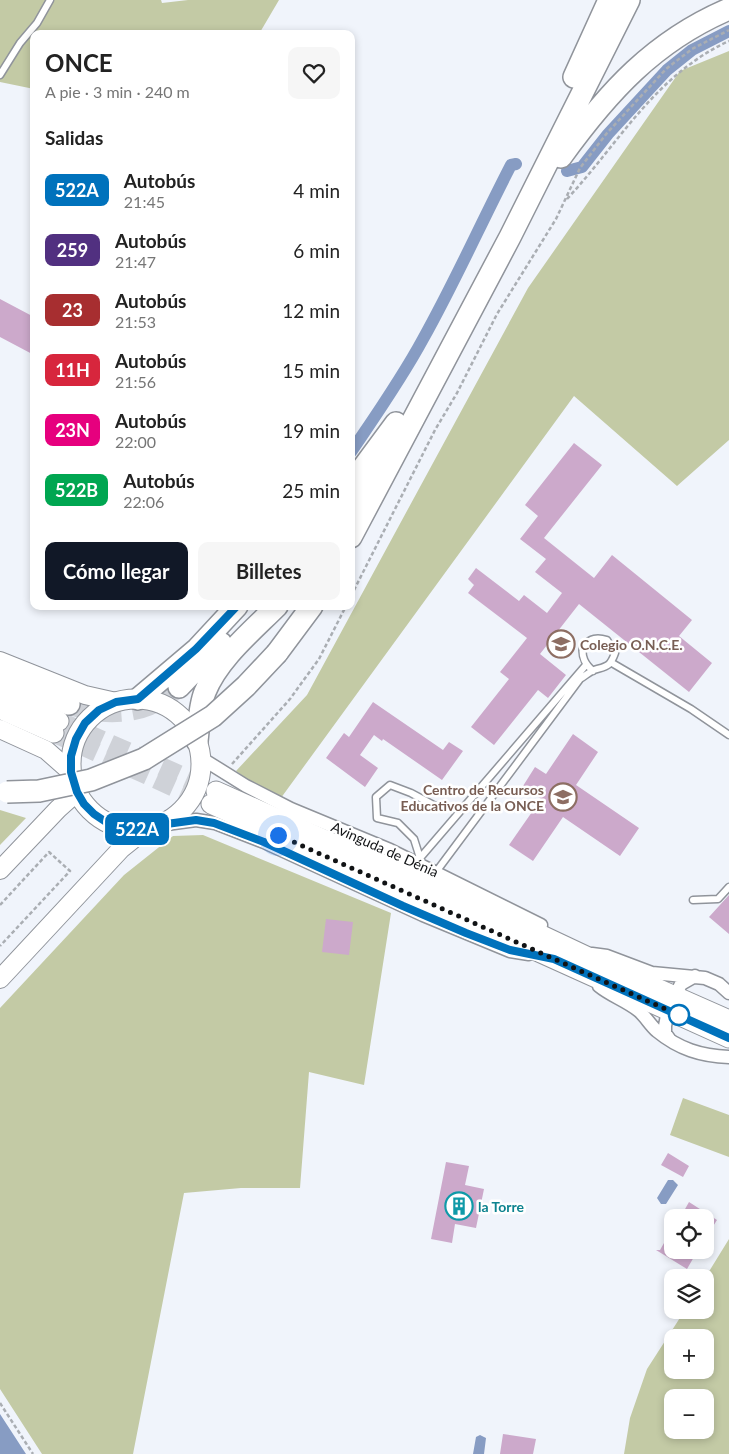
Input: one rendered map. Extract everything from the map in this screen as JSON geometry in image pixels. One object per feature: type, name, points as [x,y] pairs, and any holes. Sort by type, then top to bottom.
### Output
[{"type":"highway","points":[[355,528],[402,425],[557,122],[609,0]]},
{"type":"highway","points":[[510,238],[630,0]]},
{"type":"highway","points":[[355,509],[510,238],[553,169],[581,130],[614,91],[640,65],[667,43],[707,18],[729,9]]},
{"type":"highway","points":[[557,122],[607,43]]},
{"type":"highway","points":[[355,476],[402,425]]},
{"type":"highway","points":[[355,494],[402,425]]},
{"type":"highway","points":[[138,699],[196,649],[233,610]]},
{"type":"highway","points":[[180,687],[255,610]]},
{"type":"highway","points":[[199,750],[204,694],[213,674],[225,659],[273,610]]},
{"type":"highway","points":[[3,792],[39,790],[91,780],[144,759],[213,716],[246,686],[277,653],[309,610]]},
{"type":"highway","points":[[0,674],[61,719]]},
{"type":"main road","points":[[0,661],[85,695],[116,702]]},
{"type":"main road","points":[[0,694],[61,719]]},
{"type":"main road","points":[[0,979],[121,849],[152,827],[174,817],[188,804],[199,781],[199,750],[190,727],[180,716],[167,707],[153,701],[138,699],[116,702],[99,710],[85,723],[76,739],[71,756],[71,772],[77,792],[84,804],[94,814],[118,827],[132,829],[152,827]]},
{"type":"main road","points":[[0,709],[61,719]]},
{"type":"main road","points":[[0,729],[46,750],[71,772]]},
{"type":"main road","points":[[0,870],[58,809],[77,792]]},
{"type":"main road","name":"Avinguda de Dénia","points":[[214,798],[565,952],[727,1029]]},
{"type":"main road","name":"Avinguda de Dénia","points":[[565,952],[583,972],[671,1003]]},
{"type":"street","name":"Avinguda de Dénia","points":[[199,750],[246,786],[291,808],[416,859],[436,872],[549,929],[565,952]]},
{"type":"street","name":"Avinguda de Dénia","points":[[152,827],[196,820],[214,823],[264,842],[394,902],[510,950],[607,956],[652,973],[695,976],[719,984],[729,992]]},
{"type":"street","name":"Avinguda de Dénia","points":[[583,972],[608,993],[638,1010],[656,1030],[686,1050],[713,1056],[729,1056]]},
{"type":"street","points":[[670,1040],[665,1033],[665,1026],[671,1003],[681,984],[695,976]]},
{"type":"street","name":"Avinguda de Dénia","points":[[696,1052],[709,1050],[727,1029]]},
{"type":"lane","points":[[31,30],[50,0]]},
{"type":"lane","points":[[0,75],[20,43],[30,31]]},
{"type":"lane","points":[[436,872],[580,679],[594,670],[602,669],[612,663],[615,653],[607,640],[593,638],[584,646],[582,656],[586,664],[594,670]]},
{"type":"lane","points":[[612,663],[691,709],[729,735]]},
{"type":"lane","points":[[416,859],[462,809],[586,664]]},
{"type":"lane","points":[[416,859],[414,839],[398,823],[377,818],[376,797],[390,785],[411,793],[439,808],[462,809]]},
{"type":"lane","points":[[693,900],[718,899],[729,886]]},
{"type":"path","points":[[355,588],[497,314],[556,219],[577,175],[586,161],[607,133],[666,69],[692,49],[729,30]]},
{"type":"path","points":[[565,201],[631,122],[674,76],[701,55],[729,41]]},
{"type":"path","points":[[226,772],[290,699],[320,659],[344,610]]},
{"type":"path","points":[[0,905],[49,852],[70,871],[0,946]]},
{"type":"path","points":[[0,1403],[33,1454]]},
{"type":"green space","points":[[0,0],[161,0],[162,3],[188,0],[279,0],[261,30],[30,30],[30,88],[0,82]]},
{"type":"green space","points":[[729,51],[729,440],[677,486],[574,396],[278,802],[236,771],[307,695],[353,610],[355,610],[355,607],[528,288],[680,71]]},
{"type":"green space","points":[[0,810],[26,818],[0,845]]},
{"type":"green space","points":[[203,835],[391,913],[364,1085],[309,1072],[300,1188],[241,1188],[184,1193],[133,1454],[42,1454],[0,1389],[0,1008],[124,875],[173,836]]},
{"type":"green space","points":[[683,1098],[729,1115],[729,1157],[670,1135]]},
{"type":"green space","points":[[729,1239],[729,1454],[624,1454],[630,1418],[647,1369],[664,1343],[664,1379],[714,1379],[714,1329],[673,1329],[679,1319],[714,1319],[714,1269],[711,1269]]},
{"type":"water","points":[[668,1180],[673,1180],[678,1185],[666,1204],[661,1204],[657,1198]]},
{"type":"water","points":[[0,1414],[26,1454],[0,1454]]},
{"type":"water","points":[[480,1435],[486,1438],[484,1454],[473,1454],[476,1437]]},
{"type":"building","points":[[0,299],[30,315],[30,353],[0,337]]},
{"type":"building","points":[[574,443],[602,465],[544,538],[594,578],[612,555],[692,620],[679,636],[712,663],[689,692],[579,604],[540,654],[566,675],[548,698],[538,690],[494,745],[471,727],[509,679],[500,672],[527,638],[468,593],[474,585],[468,579],[476,568],[519,601],[524,595],[547,613],[562,593],[535,572],[546,559],[520,539],[538,516],[525,505]]},
{"type":"building","points":[[373,702],[443,750],[449,742],[463,751],[442,780],[383,739],[382,741],[374,735],[360,755],[378,768],[365,787],[326,758],[344,733],[349,737]]},
{"type":"building","points":[[573,734],[598,752],[576,785],[639,828],[620,856],[563,817],[533,861],[509,845],[541,799],[523,786],[535,767],[546,774]]},
{"type":"building","points":[[729,895],[729,934],[709,917]]},
{"type":"building","points":[[326,919],[353,922],[349,955],[322,952]]},
{"type":"building","points":[[668,1153],[689,1166],[683,1177],[661,1165]]},
{"type":"building","name":"la Torre","points":[[446,1162],[469,1166],[465,1185],[484,1189],[476,1228],[455,1224],[452,1243],[431,1239]]},
{"type":"building","points":[[689,1202],[700,1209],[685,1209]]},
{"type":"building","points":[[664,1243],[664,1255],[656,1250],[660,1250]]},
{"type":"building","points":[[671,1259],[693,1259],[687,1269]]},
{"type":"building","points":[[503,1434],[536,1439],[533,1454],[500,1454]]},
{"type":"waterway","points":[[567,171],[582,167],[608,134],[667,70],[692,50],[729,31]]},
{"type":"waterway","points":[[355,446],[415,354],[511,165],[516,164]]},
{"type":"tunnel","points":[[69,704],[109,712],[130,710],[149,705],[179,687]]},
{"type":"tunnel","points":[[59,721],[216,791]]},
{"type":"tunnel","points":[[54,733],[211,804]]},
{"type":"bus line","name":"522A","points":[[233,610],[196,649],[138,699],[116,702],[99,710],[85,723],[76,739],[71,756],[71,772],[77,792],[84,804],[94,814],[118,827],[132,829],[146,829],[159,825],[196,820],[214,823],[264,842],[298,859],[466,933],[510,950],[554,959],[729,1038]]},
{"type":"place","name":"Colegio O.N.C.E.","points":[[561,644]]},
{"type":"place","name":"Centro de Recursos Educativos de la ONCE","points":[[563,797]]},
{"type":"place","name":"la Torre","points":[[459,1206]]},
{"type":"route","points":[[278,835],[681,1016],[679,1015]]}]
